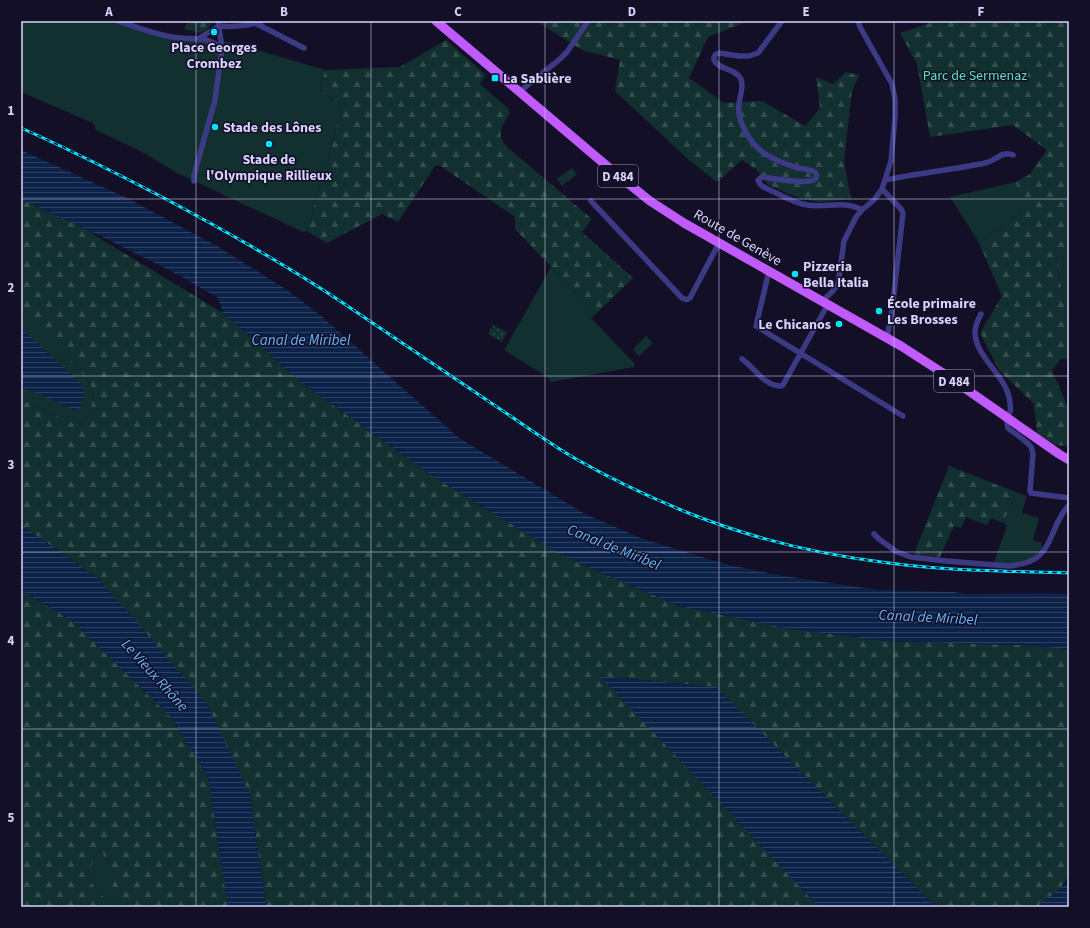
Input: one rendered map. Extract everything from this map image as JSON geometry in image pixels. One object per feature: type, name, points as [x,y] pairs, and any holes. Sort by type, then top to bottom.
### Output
[{"type":"main road","name":"Route de Genève","points":[[436,21],[583,147],[650,201],[684,223],[887,338],[946,375],[1069,460]]},
{"type":"street","points":[[118,21],[158,34],[185,39],[207,40],[215,43],[221,50]]},
{"type":"street","points":[[219,23],[229,27],[255,24],[262,21]]},
{"type":"street","points":[[519,92],[567,52],[588,21]]},
{"type":"street","points":[[782,21],[758,53],[754,55],[739,56],[716,54],[714,57],[714,60],[718,65],[738,74],[740,78],[742,85],[738,105],[740,119],[752,141],[768,155],[798,168],[815,172],[817,175],[816,178],[810,182],[762,177],[758,180],[758,182],[760,185],[801,204],[848,205],[862,210]]},
{"type":"street","points":[[742,359],[769,384],[777,386],[783,385],[801,354],[825,303],[838,284],[844,241],[856,217],[874,200],[882,189],[891,160],[895,99],[892,84],[858,21]]},
{"type":"street","points":[[198,39],[219,23]]},
{"type":"street","points":[[194,181],[194,175],[215,100],[221,50],[219,23]]},
{"type":"street","points":[[255,24],[304,48]]},
{"type":"street","points":[[885,180],[987,163],[1004,154],[1010,153],[1013,155]]},
{"type":"street","points":[[882,189],[903,213],[892,310],[887,338]]},
{"type":"street","points":[[591,201],[682,298],[688,300],[720,243]]},
{"type":"street","points":[[769,271],[756,326],[903,416]]},
{"type":"street","points":[[981,314],[975,326],[976,338],[978,345],[991,367],[1008,392],[1010,412],[1006,417],[1008,428],[1031,447],[1033,453],[1030,491],[1031,493],[1069,498]]},
{"type":"street","points":[[874,534],[896,552],[911,557],[1009,566],[1019,565],[1036,559],[1041,554],[1061,516],[1069,505]]},
{"type":"green space","name":"Stade des Lônes","points":[[21,21],[110,21],[171,40],[230,42],[325,70],[320,89],[342,108],[307,231],[303,232],[177,173],[144,153],[96,130],[93,123],[21,92]]},
{"type":"green space","points":[[188,21],[238,22],[212,23],[206,30],[200,33],[184,29]]},
{"type":"green space","points":[[536,21],[749,21],[708,37],[689,78],[724,103],[762,101],[805,126],[820,108],[816,77],[833,84],[846,72],[859,75],[852,91],[844,162],[851,199],[819,202],[798,198],[767,184],[756,169],[742,160],[717,182],[689,160],[615,91],[620,60],[582,50]]},
{"type":"green space","name":"Parc de Sermenaz","points":[[936,21],[1069,21],[1069,252],[1060,263],[1058,273],[1063,296],[1065,318],[1069,320],[1069,359],[1061,359],[1052,370],[1069,410],[1069,445],[1055,445],[1037,433],[1034,404],[999,370],[980,333],[1002,296],[979,243],[1021,213],[1016,182],[1030,174],[1047,150],[1013,125],[930,137],[917,64],[900,33]]},
{"type":"green space","points":[[446,40],[486,75],[480,84],[509,109],[509,114],[501,129],[502,139],[507,147],[592,219],[582,232],[633,278],[596,314],[515,229],[515,217],[439,165],[435,166],[398,222],[382,214],[327,243],[307,231],[342,108],[320,89],[325,70],[400,67]]},
{"type":"green space","points":[[572,168],[577,174],[562,186],[557,179]]},
{"type":"green space","points":[[1016,182],[1021,213],[979,243],[950,197]]},
{"type":"green space","points":[[21,199],[90,231],[94,235],[223,313],[301,382],[434,477],[565,557],[679,606],[790,629],[887,641],[1021,645],[1069,649],[1069,876],[1060,889],[1038,907],[936,907],[716,687],[601,676],[819,907],[266,907],[250,795],[99,579],[21,525],[21,399],[68,421],[77,422],[85,420],[91,410],[93,390],[89,381],[21,312]]},
{"type":"green space","points":[[1069,252],[1069,320],[1065,318],[1063,296],[1058,273],[1060,263]]},
{"type":"green space","points":[[551,267],[596,314],[591,318],[634,363],[634,367],[551,382],[547,377],[504,350]]},
{"type":"green space","points":[[21,312],[89,381],[93,390],[91,410],[85,420],[77,422],[68,421],[21,399]]},
{"type":"green space","points":[[493,325],[507,332],[502,342],[488,334]]},
{"type":"green space","points":[[646,336],[653,343],[639,356],[633,349]]},
{"type":"green space","points":[[949,466],[1016,492],[1003,523],[991,518],[987,525],[966,517],[961,528],[954,526],[940,557],[914,554]]},
{"type":"green space","points":[[1016,492],[1027,496],[1022,513],[1039,518],[1033,540],[1042,543],[1042,549],[1033,558],[1007,565],[994,562],[1007,525],[1003,523]]},
{"type":"green space","points":[[21,590],[72,621],[170,716],[208,777],[228,907],[121,907],[106,869],[108,862],[102,852],[96,853],[94,861],[87,873],[98,894],[103,896],[108,907],[21,907]]},
{"type":"green space","points":[[102,852],[108,863],[107,869],[121,907],[108,907],[103,896],[98,894],[87,873],[94,861],[96,853]]},
{"type":"water","name":"Canal de Miribel","points":[[21,150],[125,197],[217,246],[287,290],[320,315],[459,438],[585,514],[643,539],[729,565],[778,575],[878,590],[954,592],[965,594],[1069,594],[1069,649],[1021,645],[887,641],[790,629],[679,606],[565,557],[434,477],[301,382],[223,313],[218,298],[177,274],[21,199]]},
{"type":"water","points":[[21,328],[81,384],[84,396],[80,408],[74,410],[21,386]]},
{"type":"water","name":"Le Vieux Rhône","points":[[21,525],[99,579],[206,702],[250,795],[266,907],[228,907],[208,777],[170,716],[72,621],[21,590]]},
{"type":"water","points":[[600,676],[716,687],[936,907],[819,907]]},
{"type":"water","points":[[1069,882],[1069,907],[1038,907],[1040,904]]},
{"type":"railway","points":[[21,128],[127,179],[185,209],[254,248],[343,303],[566,453],[590,467],[676,508],[739,531],[788,545],[864,560],[934,568],[1069,573]]},
{"type":"place","name":"Place Georges Crombez","points":[[214,32]]},
{"type":"place","name":"La Sablière","points":[[495,78]]},
{"type":"place","name":"Stade des Lônes","points":[[215,127]]},
{"type":"place","name":"Stade de l'Olympique Rillieux","points":[[269,144]]},
{"type":"place","name":"Pizzeria Bella Italia","points":[[795,274]]},
{"type":"place","name":"École primaire Les Brosses","points":[[879,311]]},
{"type":"place","name":"Le Chicanos","points":[[839,324]]}]
